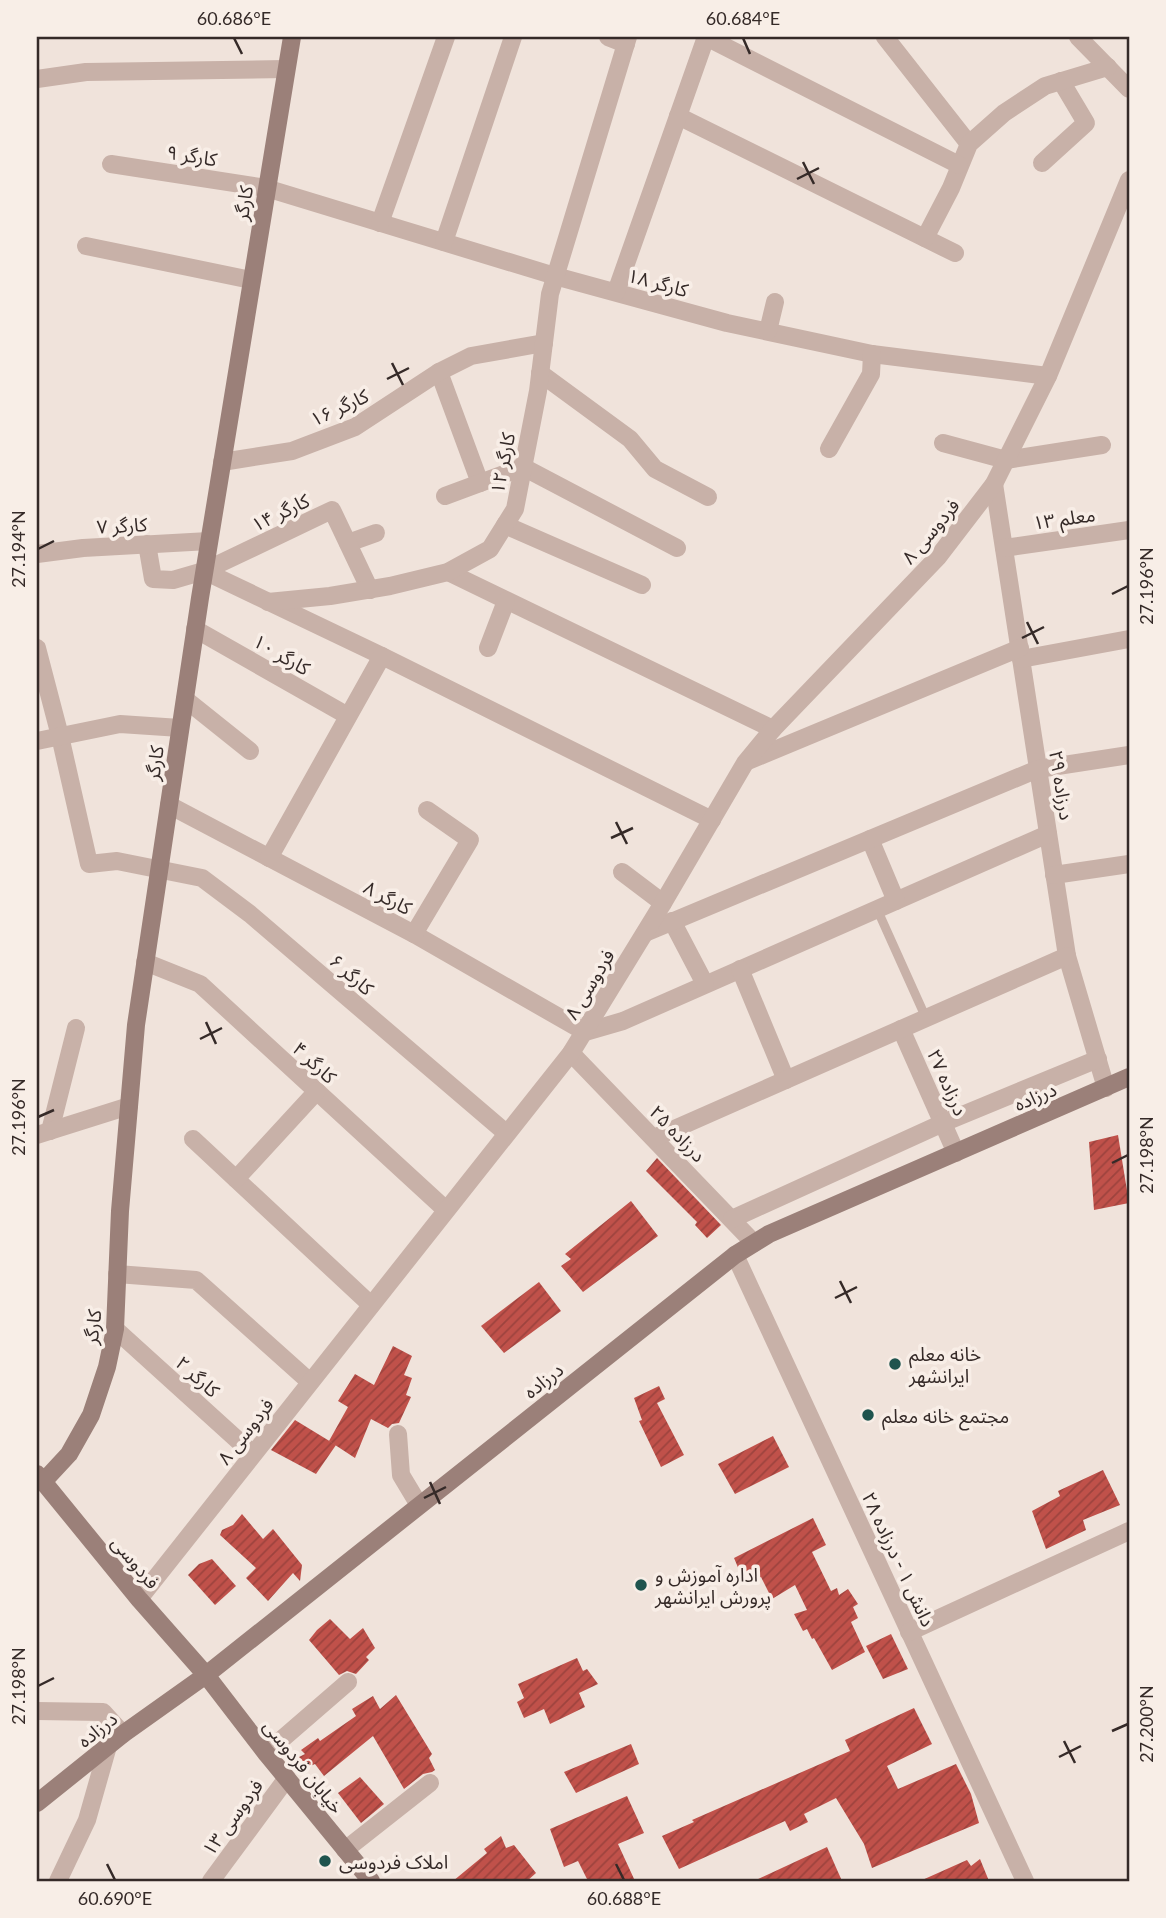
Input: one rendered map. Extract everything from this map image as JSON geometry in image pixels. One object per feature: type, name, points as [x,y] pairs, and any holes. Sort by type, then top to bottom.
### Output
[{"type":"street","name":"کارگر","points":[[39,1479],[69,1454],[91,1415],[107,1367],[115,1329],[136,1025],[204,571],[292,37]]},
{"type":"street","points":[[380,223],[446,37]]},
{"type":"street","points":[[444,242],[513,37]]},
{"type":"street","points":[[607,37],[627,41]]},
{"type":"street","points":[[616,292],[706,37],[959,165]]},
{"type":"street","points":[[885,37],[969,144]]},
{"type":"street","points":[[1078,37],[1129,89]]},
{"type":"street","name":"کارگر ۱۲","points":[[268,602],[370,590],[448,572],[490,549],[515,509],[540,373],[550,293],[627,41]]},
{"type":"street","points":[[925,238],[951,188],[969,144],[1004,113],[1045,86],[1108,67]]},
{"type":"street","points":[[37,79],[86,72],[286,69]]},
{"type":"street","points":[[1042,163],[1086,123],[1061,81]]},
{"type":"street","points":[[678,116],[955,253]]},
{"type":"street","name":"کارگر ۹","points":[[111,164],[266,188]]},
{"type":"street","name":"فردوسی ۸","points":[[139,1599],[571,1053],[745,763],[773,729],[938,557],[995,484],[1048,376],[1129,180]]},
{"type":"street","name":"کارگر ۱۸","points":[[266,188],[555,276],[727,323],[872,354],[1048,376]]},
{"type":"street","points":[[86,246],[251,280]]},
{"type":"street","points":[[768,331],[775,302]]},
{"type":"street","name":"کارگر ۱۶","points":[[222,462],[292,451],[355,428],[439,372],[471,356],[544,343]]},
{"type":"street","points":[[829,449],[871,374],[872,354]]},
{"type":"street","points":[[439,372],[480,483]]},
{"type":"street","points":[[540,373],[630,439],[655,469],[708,497]]},
{"type":"street","points":[[943,443],[1006,460],[1102,445]]},
{"type":"street","points":[[445,496],[523,467],[677,548]]},
{"type":"street","name":"درزاده ۲۹","points":[[995,484],[1067,956],[1107,1088]]},
{"type":"street","name":"کارگر ۱۴","points":[[204,571],[332,510],[370,590]]},
{"type":"street","points":[[505,525],[642,585]]},
{"type":"street","name":"معلم ۱۳","points":[[1004,548],[1129,530]]},
{"type":"street","points":[[348,543],[376,533]]},
{"type":"street","name":"کارگر ۷","points":[[37,554],[83,548],[209,541]]},
{"type":"street","points":[[147,544],[153,579],[173,580],[204,571],[712,820]]},
{"type":"street","points":[[448,572],[773,729]]},
{"type":"street","points":[[488,648],[506,601]]},
{"type":"street","name":"کارگر ۱۰","points":[[195,629],[348,716]]},
{"type":"street","points":[[745,763],[1021,654],[1129,639]]},
{"type":"street","points":[[37,648],[60,736]]},
{"type":"street","points":[[269,858],[382,656]]},
{"type":"street","points":[[185,699],[250,751]]},
{"type":"street","points":[[37,741],[120,724],[180,728]]},
{"type":"street","name":"کارگر ۶","points":[[60,736],[89,864],[117,861],[202,878],[250,914],[506,1133]]},
{"type":"street","points":[[645,933],[1038,769],[1129,755]]},
{"type":"street","name":"کارگر ۸","points":[[169,805],[414,934],[585,1032]]},
{"type":"street","points":[[414,934],[470,840],[427,810]]},
{"type":"street","points":[[585,1032],[623,1021],[1048,834]]},
{"type":"street","points":[[870,839],[896,901]]},
{"type":"street","points":[[1055,875],[1129,863]]},
{"type":"street","points":[[622,872],[663,903]]},
{"type":"street","points":[[673,921],[705,984]]},
{"type":"street","points":[[654,1138],[1067,956]]},
{"type":"street","name":"کارگر ۴","points":[[145,962],[200,984],[446,1210]]},
{"type":"street","points":[[740,969],[786,1080]]},
{"type":"street","points":[[44,1133],[76,1028]]},
{"type":"street","name":"درزاده ۲۷","points":[[901,1029],[956,1153]]},
{"type":"street","name":"درزاده ۲۵","points":[[571,1053],[754,1243]]},
{"type":"street","points":[[732,1219],[943,1123],[1098,1059]]},
{"type":"street","name":"درزاده","points":[[37,1803],[108,1746],[206,1675],[735,1255],[769,1234],[1129,1077]]},
{"type":"street","points":[[236,1179],[317,1091]]},
{"type":"street","points":[[44,1133],[129,1106]]},
{"type":"street","points":[[193,1139],[371,1306]]},
{"type":"street","name":"دانش ۱ - درزاده ۲۸","points":[[735,1255],[1025,1881]]},
{"type":"street","points":[[117,1274],[196,1280],[310,1382]]},
{"type":"street","name":"کارگر ۲","points":[[115,1329],[253,1454]]},
{"type":"street","points":[[398,1434],[401,1475],[418,1505]]},
{"type":"street","name":"فردوسی","points":[[39,1479],[206,1675]]},
{"type":"street","points":[[909,1632],[1129,1531]]},
{"type":"street","name":"خیابان فردوسی","points":[[206,1675],[345,1850],[363,1878]]},
{"type":"street","points":[[266,1753],[348,1682]]},
{"type":"street","points":[[37,1711],[103,1712],[124,1734]]},
{"type":"street","points":[[58,1881],[87,1820],[108,1746]]},
{"type":"street","name":"فردوسی ۱۳","points":[[211,1881],[287,1778]]},
{"type":"street","points":[[345,1850],[430,1783]]},
{"type":"lane","points":[[877,909],[926,1018]]},
{"type":"building","points":[[1118,1135],[1129,1203],[1094,1210],[1089,1142]]},
{"type":"building","points":[[657,1158],[721,1225],[707,1238],[695,1225],[697,1222],[646,1171]]},
{"type":"building","points":[[631,1201],[658,1236],[583,1292],[561,1266],[571,1259],[565,1254]]},
{"type":"building","points":[[539,1282],[561,1311],[504,1353],[481,1326]]},
{"type":"building","points":[[393,1346],[412,1356],[404,1375],[412,1378],[406,1395],[411,1397],[399,1423],[388,1428],[371,1419],[355,1458],[329,1441],[348,1407],[338,1401],[355,1374],[374,1385]]},
{"type":"building","points":[[659,1386],[665,1399],[657,1403],[684,1455],[661,1467],[639,1421],[642,1420],[634,1398]]},
{"type":"building","points":[[295,1420],[336,1445],[316,1474],[271,1450]]},
{"type":"building","points":[[773,1436],[789,1467],[735,1494],[718,1464]]},
{"type":"building","points":[[1103,1470],[1120,1505],[1083,1520],[1086,1530],[1046,1549],[1032,1511],[1060,1496],[1058,1491]]},
{"type":"building","points":[[242,1514],[263,1539],[273,1529],[302,1565],[300,1581],[293,1573],[268,1601],[246,1578],[256,1568],[220,1535],[222,1530],[233,1525]]},
{"type":"building","points":[[813,1518],[826,1545],[812,1552],[831,1591],[837,1588],[839,1595],[848,1589],[858,1604],[853,1607],[858,1618],[851,1622],[865,1652],[832,1670],[814,1638],[812,1639],[807,1629],[803,1631],[794,1614],[807,1610],[795,1585],[772,1599],[761,1577],[745,1584],[734,1558]]},
{"type":"building","points":[[212,1559],[236,1586],[215,1605],[188,1575],[199,1564]]},
{"type":"building","points":[[330,1619],[350,1639],[363,1628],[375,1648],[366,1657],[369,1660],[356,1674],[347,1671],[339,1675],[309,1640]]},
{"type":"building","points":[[891,1634],[908,1669],[883,1679],[866,1646]]},
{"type":"building","points":[[577,1658],[583,1671],[587,1669],[598,1684],[579,1693],[585,1707],[550,1724],[544,1709],[524,1718],[517,1702],[524,1698],[518,1684]]},
{"type":"building","points":[[396,1695],[432,1754],[429,1758],[435,1770],[432,1772],[423,1774],[404,1789],[373,1736],[324,1776],[315,1764],[308,1767],[299,1757],[305,1754],[301,1750],[318,1738],[320,1741],[356,1716],[352,1709],[373,1696],[380,1709]]},
{"type":"building","points":[[914,1708],[932,1744],[887,1766],[898,1789],[956,1764],[971,1794],[979,1823],[872,1868],[864,1844],[836,1798],[804,1814],[808,1822],[790,1831],[785,1821],[679,1869],[662,1836],[694,1822],[692,1820],[850,1751],[845,1740]]},
{"type":"building","points":[[631,1744],[639,1764],[576,1793],[564,1772]]},
{"type":"building","points":[[360,1777],[384,1804],[361,1823],[338,1793]]},
{"type":"building","points":[[627,1796],[644,1833],[618,1844],[635,1881],[588,1881],[578,1861],[564,1867],[550,1829]]},
{"type":"building","points":[[501,1836],[506,1848],[514,1845],[536,1873],[527,1881],[453,1881],[487,1853],[484,1849]]},
{"type":"building","points":[[827,1847],[842,1881],[754,1881]]},
{"type":"building","points":[[980,1859],[989,1881],[920,1881],[967,1860],[971,1866]]},
{"type":"place","name":"خانه معلم ایرانشهر","points":[[895,1364]]},
{"type":"place","name":"مجتمع خانه معلم","points":[[868,1415]]},
{"type":"place","name":"اداره آموزش و پرورش ایرانشهر","points":[[641,1585]]},
{"type":"place","name":"املاک فردوسی","points":[[325,1861]]}]
